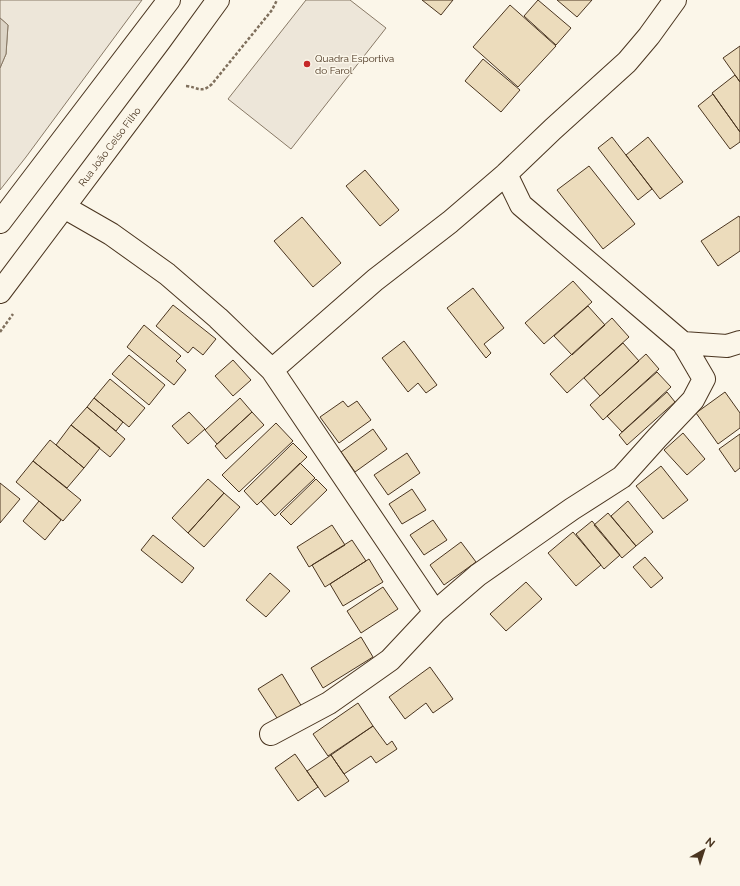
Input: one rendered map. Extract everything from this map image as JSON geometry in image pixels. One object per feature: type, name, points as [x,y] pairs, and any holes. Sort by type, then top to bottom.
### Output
[{"type":"street","points":[[0,222],[169,0]]},
{"type":"street","name":"Rua João Celso Filho","points":[[0,292],[218,0]]},
{"type":"street","points":[[272,370],[375,280],[450,222],[506,174],[627,62],[650,36],[675,0]]},
{"type":"street","points":[[271,734],[329,703],[390,660],[435,612],[478,575],[622,476],[693,400],[704,379],[683,343],[521,205],[506,174]]},
{"type":"street","points":[[481,196],[521,205]]},
{"type":"street","points":[[64,207],[111,234],[167,274],[218,318],[272,370],[435,612]]},
{"type":"street","points":[[683,343],[727,346],[740,342]]},
{"type":"path","points":[[180,85],[192,86],[202,90],[208,88],[272,10],[278,0]]},
{"type":"path","points":[[0,332],[13,314]]},
{"type":"shaded area","points":[[0,0],[142,0],[0,190],[0,68],[6,54],[8,25],[0,18]]},
{"type":"shaded area","name":"Quadra Esportiva do Farol","points":[[306,0],[350,0],[386,28],[291,149],[228,99]]},
{"type":"shaded area","points":[[0,18],[8,25],[6,54],[0,68]]},
{"type":"building","points":[[422,0],[453,0],[441,15]]},
{"type":"building","points":[[538,0],[571,28],[556,45],[524,16]]},
{"type":"building","points":[[557,0],[592,0],[577,17]]},
{"type":"building","points":[[510,5],[556,46],[518,87],[473,47]]},
{"type":"building","points":[[740,46],[740,82],[723,58]]},
{"type":"building","points":[[483,59],[520,90],[501,112],[465,81]]},
{"type":"building","points":[[735,75],[740,82],[740,132],[712,93]]},
{"type":"building","points":[[713,94],[740,132],[740,142],[730,149],[698,106]]},
{"type":"building","points":[[612,137],[652,189],[638,200],[598,148]]},
{"type":"building","points":[[648,137],[683,182],[660,199],[626,155]]},
{"type":"building","points":[[589,166],[635,224],[603,249],[557,190]]},
{"type":"building","points":[[365,170],[399,210],[380,226],[346,186]]},
{"type":"building","points":[[739,216],[740,251],[718,266],[701,241]]},
{"type":"building","points":[[302,217],[341,263],[313,287],[274,241]]},
{"type":"building","points":[[573,281],[592,302],[544,344],[525,323]]},
{"type":"building","points":[[473,288],[504,328],[484,344],[491,353],[486,358],[447,308]]},
{"type":"building","points":[[173,305],[216,339],[203,355],[193,347],[188,353],[156,326]]},
{"type":"building","points":[[588,306],[605,325],[572,355],[554,336]]},
{"type":"building","points":[[612,318],[629,337],[567,393],[550,374]]},
{"type":"building","points":[[144,325],[181,356],[176,361],[186,370],[174,385],[127,347]]},
{"type":"building","points":[[404,341],[437,385],[426,393],[418,383],[408,392],[382,358]]},
{"type":"building","points":[[623,343],[639,361],[600,396],[584,378]]},
{"type":"building","points":[[646,354],[659,369],[603,420],[590,405]]},
{"type":"building","points":[[129,355],[165,385],[149,405],[112,374]]},
{"type":"building","points":[[233,360],[251,380],[233,396],[215,376]]},
{"type":"building","points":[[657,372],[671,387],[622,432],[607,416]]},
{"type":"building","points":[[110,379],[145,408],[129,427],[94,398]]},
{"type":"building","points":[[667,392],[675,402],[627,445],[619,435]]},
{"type":"building","points":[[725,392],[740,413],[740,428],[718,444],[696,413]]},
{"type":"building","points":[[94,398],[123,422],[116,431],[87,407]]},
{"type":"building","points":[[240,398],[252,412],[217,444],[205,430]]},
{"type":"building","points":[[343,401],[348,407],[357,401],[371,420],[339,443],[320,417]]},
{"type":"building","points":[[87,407],[125,439],[110,457],[71,425]]},
{"type":"building","points":[[189,412],[205,429],[188,444],[172,426]]},
{"type":"building","points":[[252,412],[264,425],[226,459],[215,446]]},
{"type":"building","points":[[276,423],[293,441],[239,492],[222,475]]},
{"type":"building","points":[[71,425],[100,448],[84,468],[56,445]]},
{"type":"building","points":[[373,429],[387,449],[355,472],[341,452]]},
{"type":"building","points":[[683,433],[705,459],[687,475],[664,450]]},
{"type":"building","points":[[740,434],[740,468],[735,472],[719,449]]},
{"type":"building","points":[[50,440],[84,468],[67,488],[33,461]]},
{"type":"building","points":[[293,443],[307,457],[257,505],[244,491]]},
{"type":"building","points":[[407,453],[420,473],[388,495],[374,475]]},
{"type":"building","points":[[33,461],[81,500],[63,521],[16,482]]},
{"type":"building","points":[[300,463],[315,478],[275,516],[261,501]]},
{"type":"building","points":[[661,466],[688,500],[663,519],[636,486]]},
{"type":"building","points":[[208,479],[224,493],[188,533],[172,518]]},
{"type":"building","points":[[316,479],[327,490],[291,525],[280,514]]},
{"type":"building","points":[[0,483],[20,499],[0,523]]},
{"type":"building","points":[[412,489],[426,510],[402,524],[389,504]]},
{"type":"building","points":[[224,493],[240,507],[204,547],[188,533]]},
{"type":"building","points":[[39,501],[61,520],[45,540],[23,521]]},
{"type":"building","points":[[628,501],[653,532],[636,546],[611,516]]},
{"type":"building","points":[[608,513],[636,546],[622,558],[594,525]]},
{"type":"building","points":[[433,520],[447,540],[424,555],[410,535]]},
{"type":"building","points":[[592,521],[620,555],[604,569],[576,534]]},
{"type":"building","points":[[332,525],[345,545],[309,567],[297,547]]},
{"type":"building","points":[[573,532],[601,565],[576,586],[548,553]]},
{"type":"building","points":[[153,535],[194,568],[182,583],[141,550]]},
{"type":"building","points":[[352,540],[366,561],[325,587],[312,565]]},
{"type":"building","points":[[461,542],[476,562],[444,585],[430,565]]},
{"type":"building","points":[[645,557],[663,578],[651,588],[633,567]]},
{"type":"building","points":[[369,559],[383,582],[343,606],[330,584]]},
{"type":"building","points":[[270,573],[290,591],[266,617],[246,600]]},
{"type":"building","points":[[526,582],[542,599],[506,631],[490,614]]},
{"type":"building","points":[[383,587],[398,609],[361,633],[347,611]]},
{"type":"building","points":[[361,637],[373,657],[323,688],[311,668]]},
{"type":"building","points":[[430,667],[453,699],[433,713],[426,703],[405,719],[389,697]]},
{"type":"building","points":[[282,674],[302,707],[279,721],[258,689]]},
{"type":"building","points":[[358,703],[373,726],[328,756],[313,734]]},
{"type":"building","points":[[373,726],[387,745],[392,741],[397,749],[376,763],[371,756],[344,774],[331,755]]},
{"type":"building","points":[[295,754],[318,787],[298,801],[275,768]]},
{"type":"building","points":[[331,755],[349,781],[325,797],[307,771]]},
{"type":"place","name":"Quadra Esportiva do Farol","points":[[307,64]]}]
